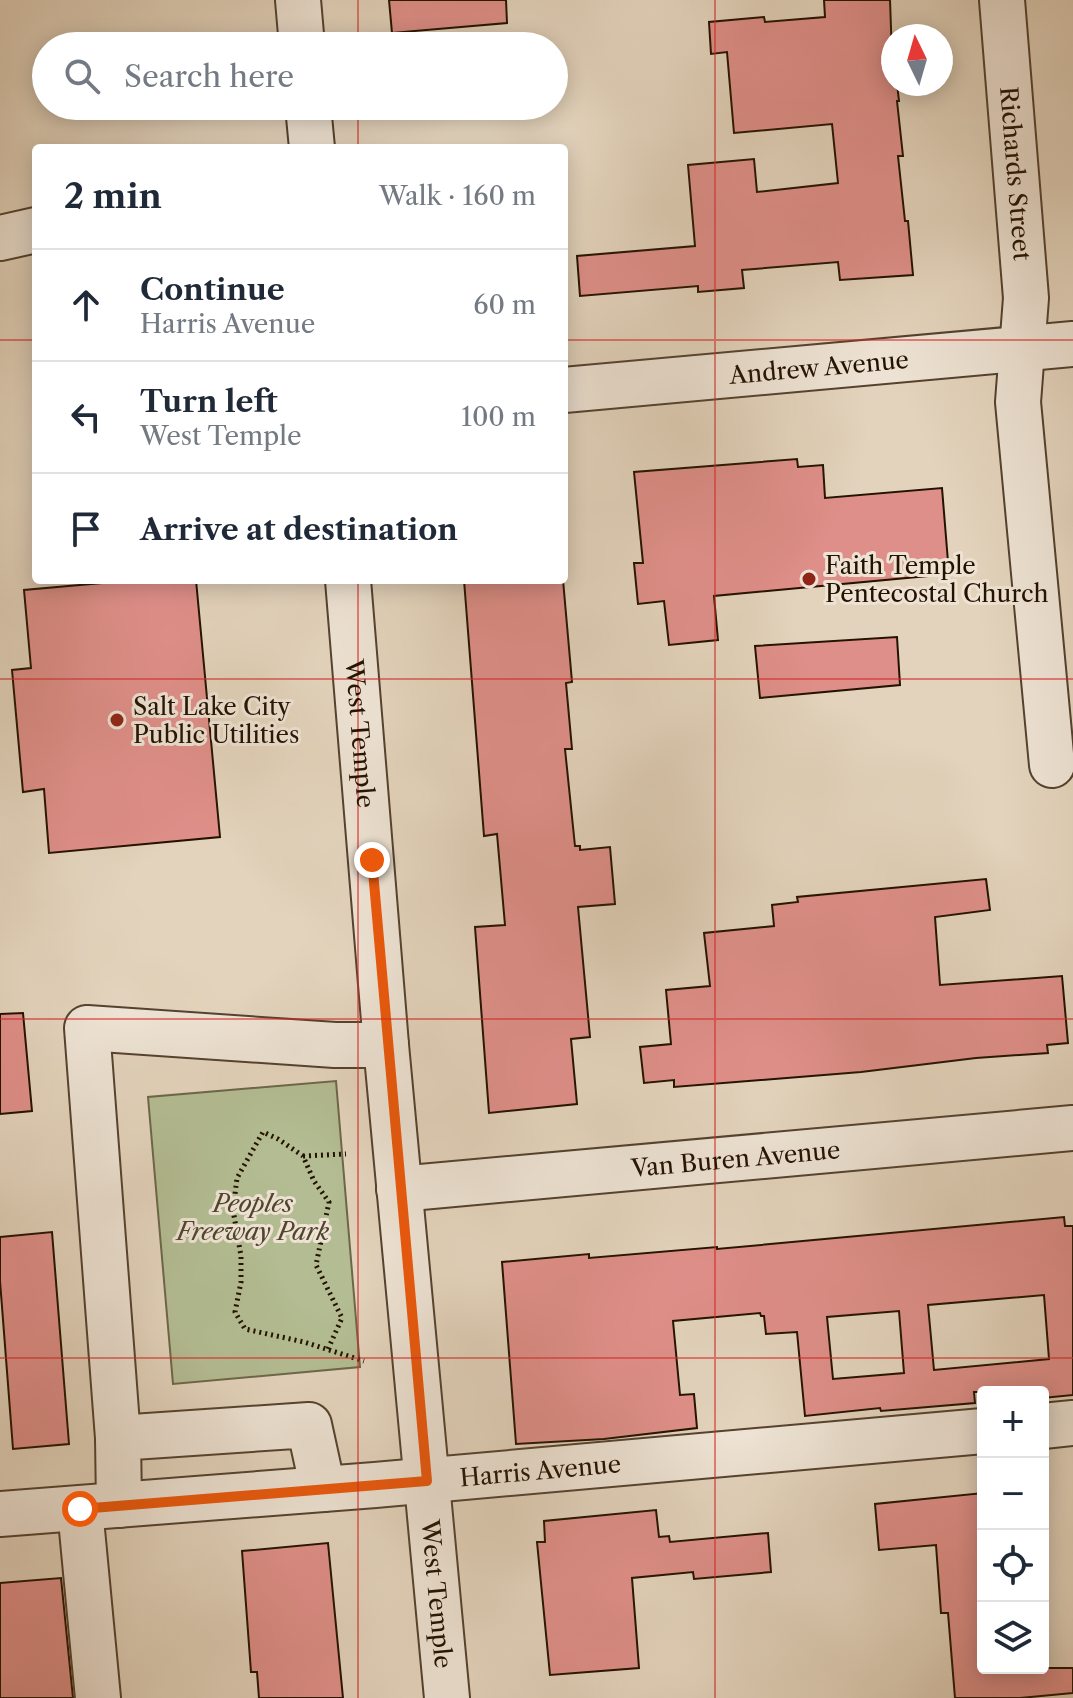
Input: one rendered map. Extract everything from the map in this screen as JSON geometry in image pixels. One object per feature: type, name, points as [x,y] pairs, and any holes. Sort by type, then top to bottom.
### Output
[{"type":"street","points":[[298,0],[301,32]]},
{"type":"street","name":"Richards Street","points":[[1002,0],[1026,298],[1018,402],[1052,765]]},
{"type":"street","points":[[309,120],[312,144]]},
{"type":"street","points":[[0,238],[32,231]]},
{"type":"street","name":"Andrew Avenue","points":[[568,390],[1073,344]]},
{"type":"street","name":"West Temple","points":[[348,584],[386,1045],[447,1698]]},
{"type":"street","points":[[98,1698],[100,1507],[118,1438],[87,1028],[335,1045],[386,1045]]},
{"type":"street","name":"Van Buren Avenue","points":[[399,1189],[1073,1128]]},
{"type":"street","points":[[1049,1425],[1073,1423]]},
{"type":"street","points":[[118,1438],[309,1425],[323,1489]]},
{"type":"street","name":"Harris Avenue","points":[[0,1514],[427,1481],[977,1432]]},
{"type":"path","points":[[328,1349],[342,1318],[316,1265],[329,1202],[314,1181],[303,1156],[263,1132],[237,1178],[233,1210],[241,1256],[241,1282],[235,1312],[245,1329],[364,1361]]},
{"type":"path","points":[[303,1156],[346,1154]]},
{"type":"green space","name":"Peoples Freeway Park","points":[[336,1081],[360,1367],[173,1384],[148,1097]]},
{"type":"building","points":[[389,0],[506,0],[507,23],[392,32]]},
{"type":"building","points":[[824,0],[890,0],[891,24],[881,24],[881,96],[898,96],[903,156],[898,156],[913,275],[840,280],[838,262],[742,270],[744,288],[698,292],[698,286],[580,296],[577,256],[695,246],[688,165],[754,159],[757,192],[838,183],[832,124],[734,133],[727,52],[711,54],[709,22],[764,17],[765,22],[825,17]]},
{"type":"building","name":"Faith Temple Pentecostal Church","points":[[797,459],[798,467],[823,465],[825,498],[942,488],[949,574],[714,596],[718,640],[669,645],[664,601],[638,604],[634,563],[643,563],[634,472]]},
{"type":"building","points":[[91,584],[196,584],[220,837],[49,853],[44,789],[23,792],[12,670],[31,668],[24,590]]},
{"type":"building","points":[[464,584],[563,584],[572,682],[566,683],[572,749],[565,749],[575,846],[580,846],[580,850],[610,847],[615,904],[578,907],[590,1037],[571,1039],[577,1104],[489,1113],[475,927],[505,925],[497,834],[484,836]]},
{"type":"building","points":[[897,637],[900,685],[760,698],[755,646]]},
{"type":"building","points":[[986,879],[990,910],[935,917],[940,985],[1062,976],[1068,1043],[1047,1045],[1048,1053],[861,1072],[674,1087],[674,1080],[644,1083],[640,1047],[671,1044],[666,990],[710,986],[704,933],[774,926],[772,905],[798,902],[797,897]]},
{"type":"building","points":[[23,1013],[32,1111],[0,1114],[0,1014]]},
{"type":"building","points":[[1064,1217],[1065,1226],[1073,1226],[1073,1395],[1049,1397],[1049,1386],[977,1386],[975,1403],[805,1416],[797,1332],[766,1334],[764,1316],[760,1313],[673,1321],[680,1395],[694,1394],[697,1428],[604,1439],[516,1444],[502,1262]],"holes":[[[1044,1295],[1049,1359],[934,1370],[928,1305]],[[899,1311],[904,1373],[833,1379],[827,1317]]]},
{"type":"building","points":[[52,1232],[69,1444],[13,1449],[0,1281],[0,1237]]},
{"type":"building","points":[[977,1494],[977,1674],[1049,1674],[1049,1668],[1073,1668],[1073,1693],[1020,1698],[955,1698],[948,1613],[941,1613],[936,1545],[879,1550],[875,1504]]},
{"type":"building","points":[[656,1510],[659,1537],[669,1536],[670,1542],[768,1533],[771,1572],[694,1579],[693,1572],[632,1578],[639,1668],[550,1675],[537,1542],[545,1542],[544,1521]]},
{"type":"building","points":[[328,1543],[343,1698],[259,1698],[257,1672],[251,1672],[242,1551]]},
{"type":"building","points":[[61,1578],[73,1698],[0,1698],[0,1583]]},
{"type":"place","name":"Faith Temple Pentecostal Church","points":[[809,579]]},
{"type":"place","name":"Salt Lake City Public Utilities","points":[[117,720]]},
{"type":"route","points":[[80,1509],[427,1481],[372,860]]}]
